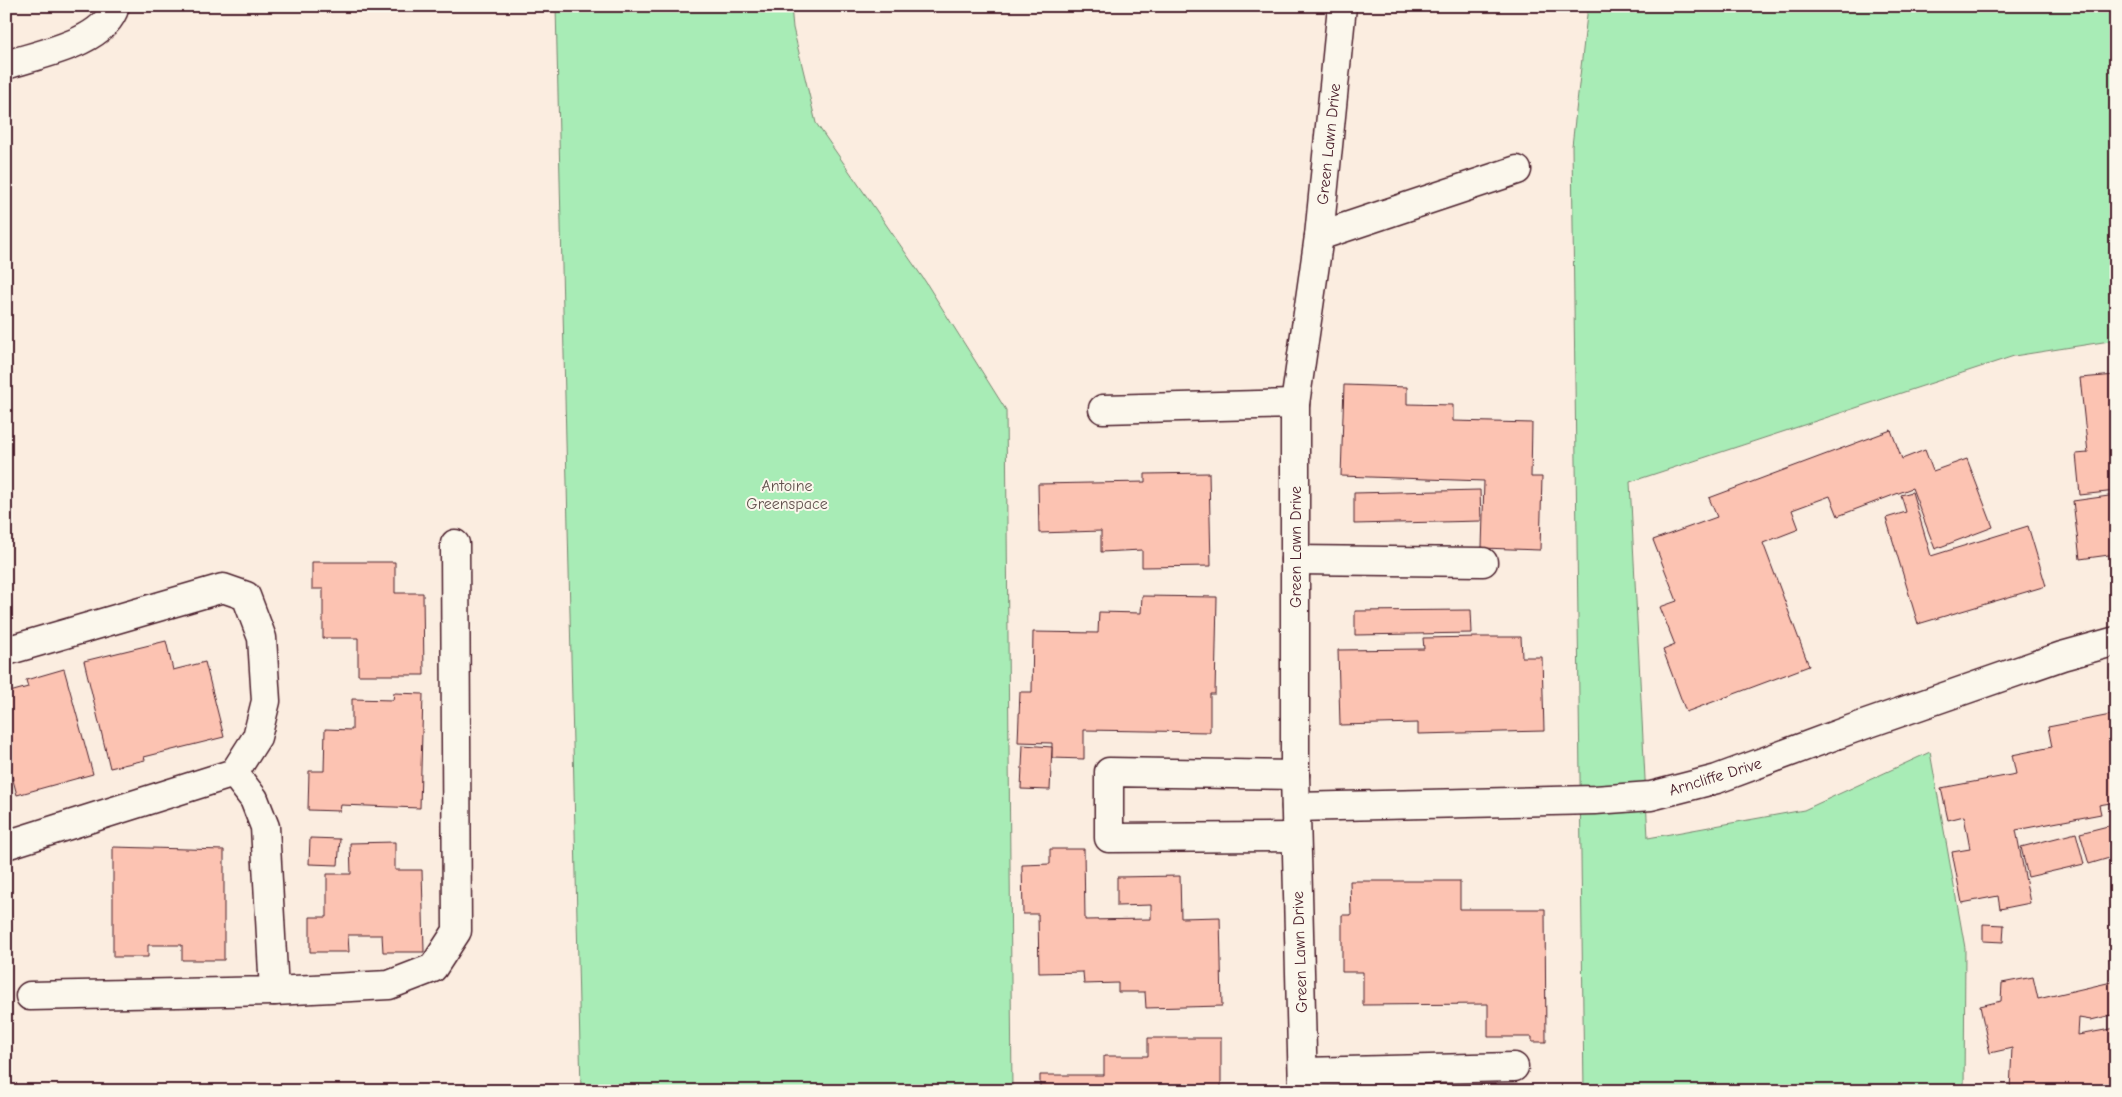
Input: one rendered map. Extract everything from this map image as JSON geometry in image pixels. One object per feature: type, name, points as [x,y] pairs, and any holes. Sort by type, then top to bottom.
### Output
[{"type":"street","points":[[6,65],[91,36],[112,17],[115,6]]},
{"type":"street","name":"Green Lawn Drive","points":[[1303,1082],[1295,775],[1295,404],[1319,236],[1342,6]]},
{"type":"street","points":[[1319,236],[1517,170]]},
{"type":"street","points":[[1103,409],[1295,404]]},
{"type":"street","points":[[30,996],[274,991],[389,985],[433,968],[457,931],[455,544]]},
{"type":"street","points":[[1295,560],[1483,562]]},
{"type":"street","points":[[6,651],[223,588],[246,596],[262,638],[266,701],[257,737],[234,773],[6,845]]},
{"type":"street","name":"Arncliffe Drive","points":[[1296,807],[1595,800],[1651,796],[1716,779],[2035,666],[2116,641]]},
{"type":"street","points":[[1295,775],[1109,772],[1109,838],[1296,837]]},
{"type":"street","points":[[234,773],[254,800],[265,827],[274,991]]},
{"type":"street","points":[[1303,1082],[1514,1067]]},
{"type":"green space","name":"Antoine Greenspace","points":[[556,6],[791,6],[793,28],[816,123],[925,281],[1006,410],[1012,1091],[581,1091]]},
{"type":"green space","points":[[1588,6],[2116,6],[2116,340],[2014,356],[1630,482],[1648,838],[1804,810],[1930,752],[1965,948],[1964,1091],[1584,1091],[1572,146]]},
{"type":"building","points":[[2116,375],[2116,491],[2080,495],[2076,454],[2088,453],[2080,378]]},
{"type":"building","points":[[1344,385],[1407,387],[1407,404],[1453,405],[1453,421],[1532,423],[1531,477],[1542,477],[1540,550],[1482,548],[1484,481],[1341,476]]},
{"type":"building","points":[[1891,430],[1902,459],[1925,450],[1933,471],[1967,459],[1993,527],[1935,549],[1912,488],[1838,516],[1830,496],[1792,510],[1799,529],[1763,543],[1809,666],[1686,712],[1663,650],[1675,645],[1660,607],[1677,601],[1653,540],[1717,517],[1709,498]]},
{"type":"building","points":[[1209,473],[1211,566],[1142,567],[1142,550],[1101,552],[1101,531],[1039,533],[1038,484],[1145,482],[1145,474]]},
{"type":"building","points":[[1480,490],[1481,521],[1354,524],[1354,493]]},
{"type":"building","points":[[1912,492],[1931,556],[2028,526],[2046,586],[1918,624],[1886,518],[1906,512],[1901,495]]},
{"type":"building","points":[[2116,495],[2116,554],[2080,559],[2073,501]]},
{"type":"building","points":[[312,562],[395,562],[395,593],[423,593],[424,675],[358,675],[358,638],[323,638],[323,589],[312,589]]},
{"type":"building","points":[[1142,596],[1217,597],[1215,694],[1210,694],[1210,732],[1084,730],[1084,759],[1052,758],[1052,743],[1018,742],[1020,692],[1032,692],[1033,632],[1098,633],[1099,612],[1141,613]]},
{"type":"building","points":[[1471,610],[1472,633],[1355,635],[1355,611]]},
{"type":"building","points":[[1521,637],[1522,657],[1542,657],[1544,731],[1418,734],[1418,723],[1340,725],[1338,650],[1424,649],[1423,638]]},
{"type":"building","points":[[166,641],[173,670],[205,662],[224,737],[144,757],[145,760],[110,768],[84,661]]},
{"type":"building","points":[[64,669],[93,774],[17,795],[10,769],[6,770],[6,693],[28,687],[26,680]]},
{"type":"building","points":[[394,693],[423,694],[420,808],[341,805],[340,811],[308,810],[309,771],[324,771],[325,729],[352,730],[352,699],[393,700]]},
{"type":"building","points":[[2116,714],[2116,802],[2099,805],[2101,814],[2016,830],[2030,903],[2000,909],[1998,896],[1962,903],[1952,852],[1970,849],[1964,816],[1948,820],[1941,788],[2016,774],[2012,755],[2052,747],[2048,727]]},
{"type":"building","points":[[1023,745],[1052,747],[1050,790],[1021,789]]},
{"type":"building","points":[[2116,824],[2116,856],[2089,864],[2080,833]]},
{"type":"building","points":[[2076,833],[2084,864],[2028,877],[2021,847]]},
{"type":"building","points":[[310,838],[340,839],[338,865],[309,864]]},
{"type":"building","points":[[395,842],[395,870],[422,870],[424,952],[383,952],[382,935],[348,935],[349,952],[310,952],[310,917],[327,917],[327,874],[351,874],[350,843]]},
{"type":"building","points":[[113,847],[224,850],[224,960],[182,960],[182,945],[148,945],[148,957],[113,957]]},
{"type":"building","points":[[1050,849],[1084,849],[1085,920],[1151,919],[1151,905],[1117,906],[1117,877],[1180,876],[1181,918],[1220,917],[1222,1006],[1146,1008],[1145,992],[1118,992],[1118,983],[1084,984],[1083,972],[1039,973],[1038,914],[1023,914],[1022,865],[1050,864]]},
{"type":"building","points":[[1350,881],[1460,881],[1460,909],[1545,909],[1546,1042],[1532,1042],[1532,1037],[1488,1037],[1488,1004],[1363,1005],[1363,972],[1342,972],[1342,915],[1351,915]]},
{"type":"building","points":[[1983,924],[2004,925],[2003,942],[1983,941]]},
{"type":"building","points":[[2033,977],[2038,999],[2116,981],[2116,1014],[2091,1020],[2079,1018],[2078,1035],[2116,1028],[2116,1091],[2010,1091],[2012,1048],[1990,1053],[1980,1006],[2001,1001],[2002,983]]},
{"type":"building","points":[[1148,1038],[1221,1038],[1221,1091],[1040,1091],[1040,1075],[1104,1075],[1104,1056],[1148,1056]]}]
